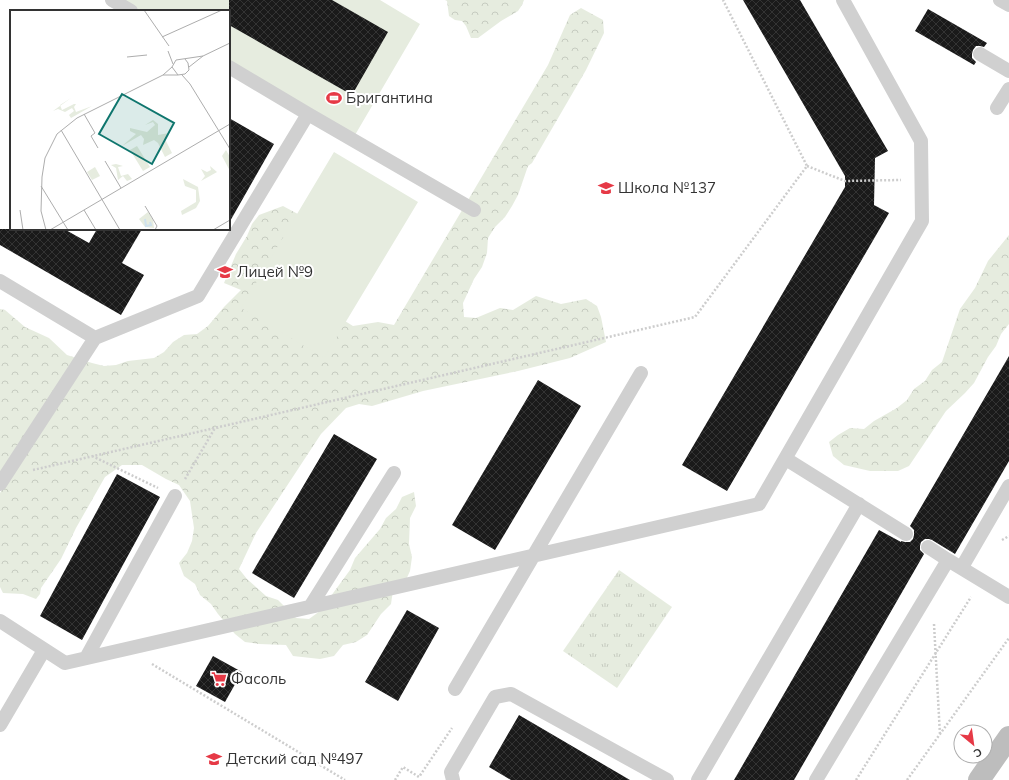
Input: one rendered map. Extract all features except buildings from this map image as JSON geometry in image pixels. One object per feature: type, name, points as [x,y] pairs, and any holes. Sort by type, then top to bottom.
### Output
[{"type":"street","points":[[979,780],[1009,737]]},
{"type":"lane","points":[[112,0],[129,10]]},
{"type":"lane","points":[[0,621],[65,662],[759,504],[922,220],[921,141],[843,0]]},
{"type":"lane","points":[[1000,0],[1009,5]]},
{"type":"lane","points":[[980,54],[1009,71]]},
{"type":"lane","points":[[230,68],[474,210]]},
{"type":"lane","points":[[997,108],[1009,89]]},
{"type":"lane","points":[[2,480],[95,338],[198,296],[308,114]]},
{"type":"lane","points":[[0,281],[95,338]]},
{"type":"lane","points":[[455,689],[641,373]]},
{"type":"lane","points":[[786,459],[906,534]]},
{"type":"lane","points":[[310,607],[394,473]]},
{"type":"lane","points":[[962,567],[1009,486]]},
{"type":"lane","points":[[86,658],[175,496]]},
{"type":"lane","points":[[698,780],[859,504]]},
{"type":"lane","points":[[928,547],[1009,597]]},
{"type":"lane","points":[[816,780],[948,560]]},
{"type":"lane","points":[[0,725],[44,650]]},
{"type":"lane","points":[[453,780],[451,772],[495,697],[511,694],[667,780]]},
{"type":"path","points":[[723,0],[807,166],[845,181],[922,180]]},
{"type":"path","points":[[2,480],[91,456],[695,317],[807,166]]},
{"type":"path","points":[[91,456],[175,496],[215,428]]},
{"type":"path","points":[[856,780],[982,580]]},
{"type":"path","points":[[932,587],[940,735]]},
{"type":"path","points":[[907,780],[1009,638]]},
{"type":"path","points":[[127,649],[345,780]]},
{"type":"path","points":[[395,780],[403,767],[420,777],[454,724]]},
{"type":"green space","name":"Бригантина","points":[[122,0],[380,0],[420,24],[355,135],[230,63],[230,10],[139,10]]},
{"type":"green space","points":[[445,0],[524,0],[518,11],[501,21],[478,38],[471,38],[462,21],[455,20],[449,16],[447,1]]},
{"type":"green space","points":[[581,8],[603,20],[604,33],[586,70],[532,163],[528,166],[518,195],[512,206],[488,238],[487,253],[482,267],[474,279],[463,303],[464,317],[476,318],[500,308],[513,310],[536,296],[561,304],[586,299],[597,306],[601,317],[606,342],[570,358],[518,371],[423,391],[372,406],[359,404],[346,408],[321,434],[256,533],[239,569],[247,579],[266,596],[278,600],[296,618],[309,619],[320,611],[350,570],[355,558],[380,529],[386,518],[396,509],[402,497],[414,492],[416,506],[410,518],[409,544],[412,557],[410,571],[405,582],[393,590],[391,604],[381,614],[367,635],[356,642],[343,645],[334,656],[320,659],[293,656],[286,645],[245,642],[235,634],[211,604],[200,595],[195,584],[184,576],[179,563],[187,553],[192,541],[194,528],[190,501],[179,485],[142,465],[122,465],[105,477],[76,528],[61,559],[41,588],[40,594],[36,599],[23,594],[3,593],[0,587],[0,493],[12,473],[0,473],[0,309],[5,310],[25,327],[49,338],[67,355],[92,363],[104,366],[154,358],[164,352],[173,342],[184,335],[197,334],[208,326],[241,290],[224,283],[236,254],[247,236],[252,224],[259,215],[283,206],[309,220],[316,303],[353,326],[378,322],[394,325],[548,65],[570,15]]},
{"type":"green space","points":[[334,152],[418,202],[324,358],[241,308]]},
{"type":"green space","points":[[1009,235],[1009,324],[1001,334],[996,346],[988,357],[974,383],[946,411],[909,466],[898,471],[870,471],[844,465],[833,456],[829,442],[850,428],[864,429],[874,421],[897,408],[907,400],[914,389],[925,381],[932,370],[942,362],[960,309],[975,288],[988,261]]},
{"type":"green space","points":[[619,570],[672,607],[617,688],[563,651]]},
{"type":"place","name":"Бригантина","points":[[334,98]]},
{"type":"place","name":"Школа №137","points":[[606,188]]},
{"type":"place","name":"Лицей №9","points":[[225,272]]},
{"type":"place","name":"Фасоль","points":[[219,679]]},
{"type":"place","name":"Детский сад №497","points":[[214,759]]}]
